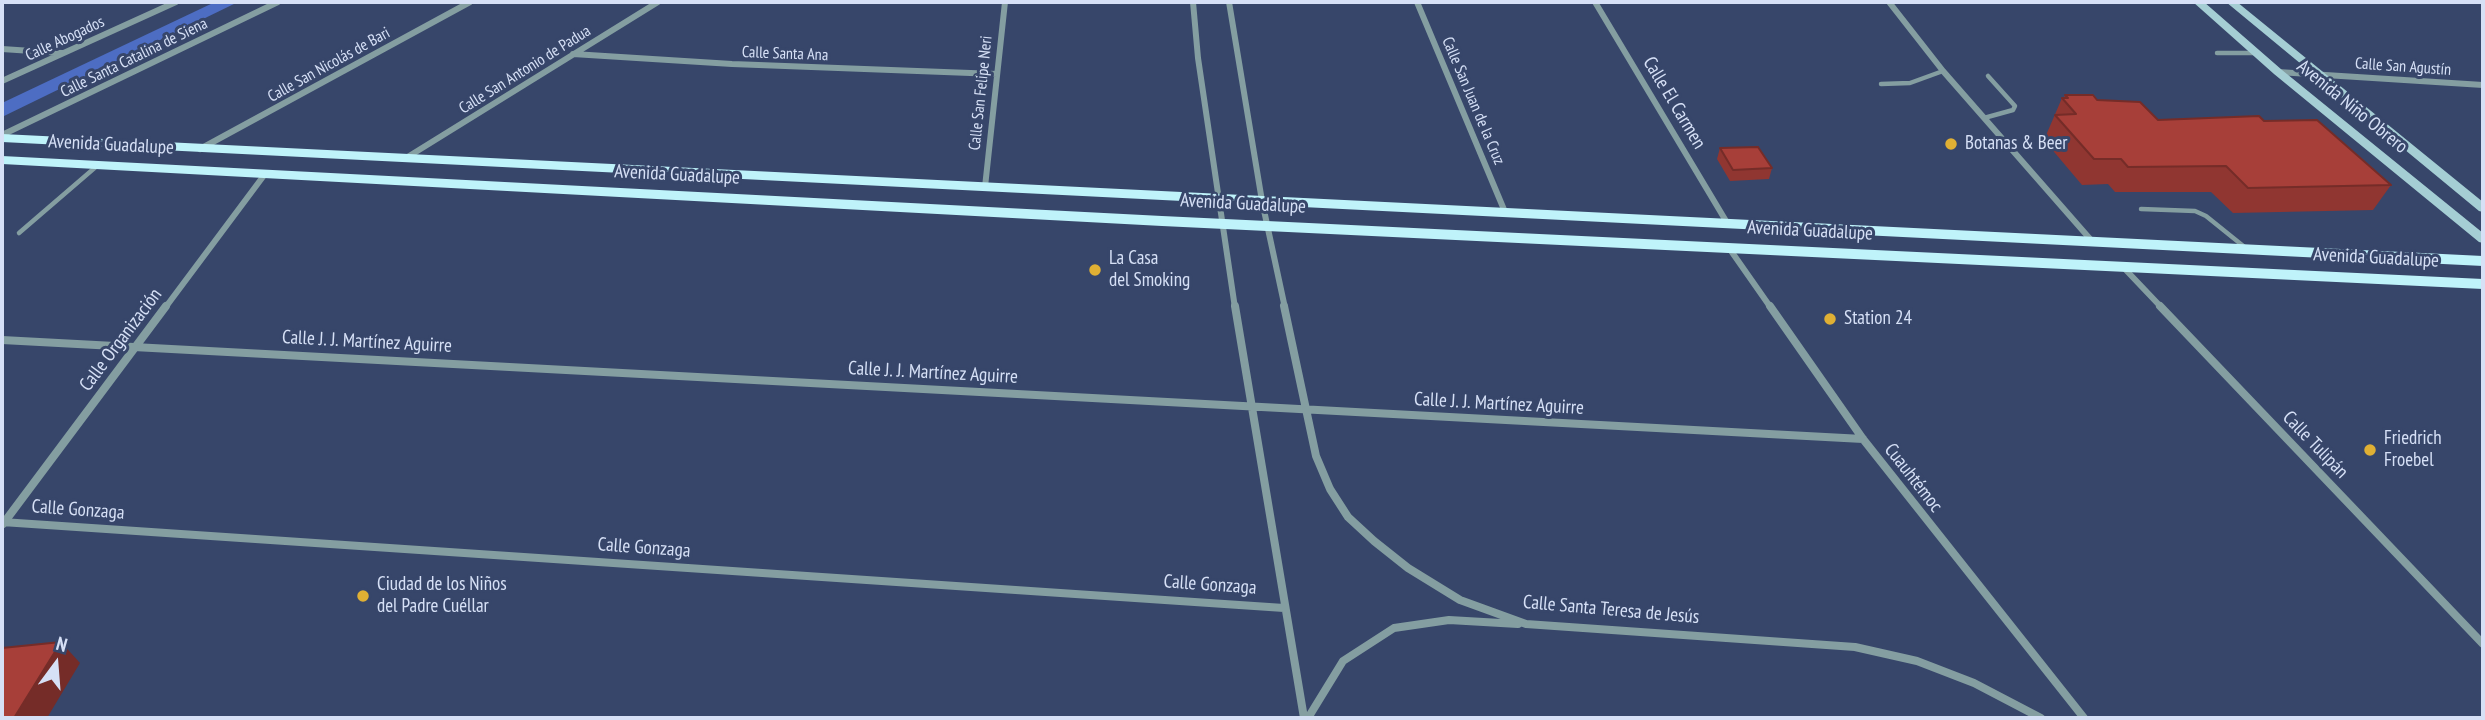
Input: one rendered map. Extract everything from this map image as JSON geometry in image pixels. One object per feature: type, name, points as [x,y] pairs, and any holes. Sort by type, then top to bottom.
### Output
[{"type":"main road","name":"Avenida Niño Obrero","points":[[2198,2],[2278,72],[2483,239]]},
{"type":"main road","name":"Avenida Niño Obrero","points":[[2231,2],[2315,74],[2483,208]]},
{"type":"main road","name":"Avenida Guadalupe","points":[[2,136],[200,149],[1727,221],[2483,261]]},
{"type":"main road","name":"Avenida Guadalupe","points":[[2,160],[1221,224],[2483,284]]},
{"type":"street","name":"Calle Abogados","points":[[2,81],[176,2]]},
{"type":"street","name":"Calle Santa Catalina de Siena","points":[[2,136],[278,2]]},
{"type":"street","name":"Calle San Nicolás de Bari","points":[[200,149],[470,2]]},
{"type":"street","name":"Calle San Antonio de Padua","points":[[404,159],[658,2]]},
{"type":"street","name":"Calle San Felipe Neri","points":[[985,187],[1005,2]]},
{"type":"street","points":[[1193,2],[1221,224],[1284,608],[1306,718]]},
{"type":"street","name":"Calle Santa Teresa de Jesús","points":[[1229,2],[1262,201],[1270,226],[1320,467],[1348,517],[1408,568],[1460,600],[1526,624],[1855,647],[1917,661],[1963,678],[2041,718]]},
{"type":"street","name":"Calle San Juan de la Cruz","points":[[1417,2],[1505,212]]},
{"type":"street","name":"Calle El Carmen","points":[[1595,2],[1727,221]]},
{"type":"street","points":[[1889,2],[1943,71],[2091,240]]},
{"type":"street","points":[[2,50],[63,54]]},
{"type":"street","name":"Calle Santa Ana","points":[[573,54],[732,64],[997,74]]},
{"type":"street","name":"Calle San Agustín","points":[[2278,72],[2483,85]]},
{"type":"street","name":"Calle Organización","points":[[3,524],[265,174]]},
{"type":"street","name":"Cuauhtémoc","points":[[1729,248],[1863,439],[2084,718]]},
{"type":"street","name":"Calle Tulipán","points":[[2124,268],[2483,644]]},
{"type":"street","name":"Calle J. J. Martínez Aguirre","points":[[2,340],[1863,439]]},
{"type":"street","name":"Calle Gonzaga","points":[[3,524],[1284,608]]},
{"type":"street","points":[[1306,718],[1343,662],[1394,628],[1449,621],[1526,624]]},
{"type":"lane","points":[[2217,53],[2257,53]]},
{"type":"lane","points":[[1881,84],[1910,83],[1943,71]]},
{"type":"lane","points":[[1984,118],[2013,110],[2015,106],[1988,76]]},
{"type":"lane","points":[[19,233],[97,165]]},
{"type":"lane","points":[[2141,209],[2196,211],[2247,248]]},
{"type":"building","points":[[2065,95],[2093,95],[2097,100],[2140,102],[2158,120],[2259,116],[2264,121],[2317,120],[2391,185],[2248,188],[2226,166],[2128,167],[2121,159],[2094,159],[2055,115],[2076,114],[2062,98],[2068,98]]},
{"type":"building","points":[[1758,147],[1772,168],[1733,170],[1720,148]]},
{"type":"building","points":[[61,642],[14,718],[2,718],[2,648]]},
{"type":"waterway","points":[[2,111],[229,2]]},
{"type":"place","name":"Botanas & Beer","points":[[1951,144]]},
{"type":"place","name":"La Casa del Smoking","points":[[1095,270]]},
{"type":"place","name":"Station 24","points":[[1830,319]]},
{"type":"place","name":"Friedrich Froebel","points":[[2370,450]]},
{"type":"place","name":"Ciudad de los Niños del Padre Cuéllar","points":[[363,596]]}]
